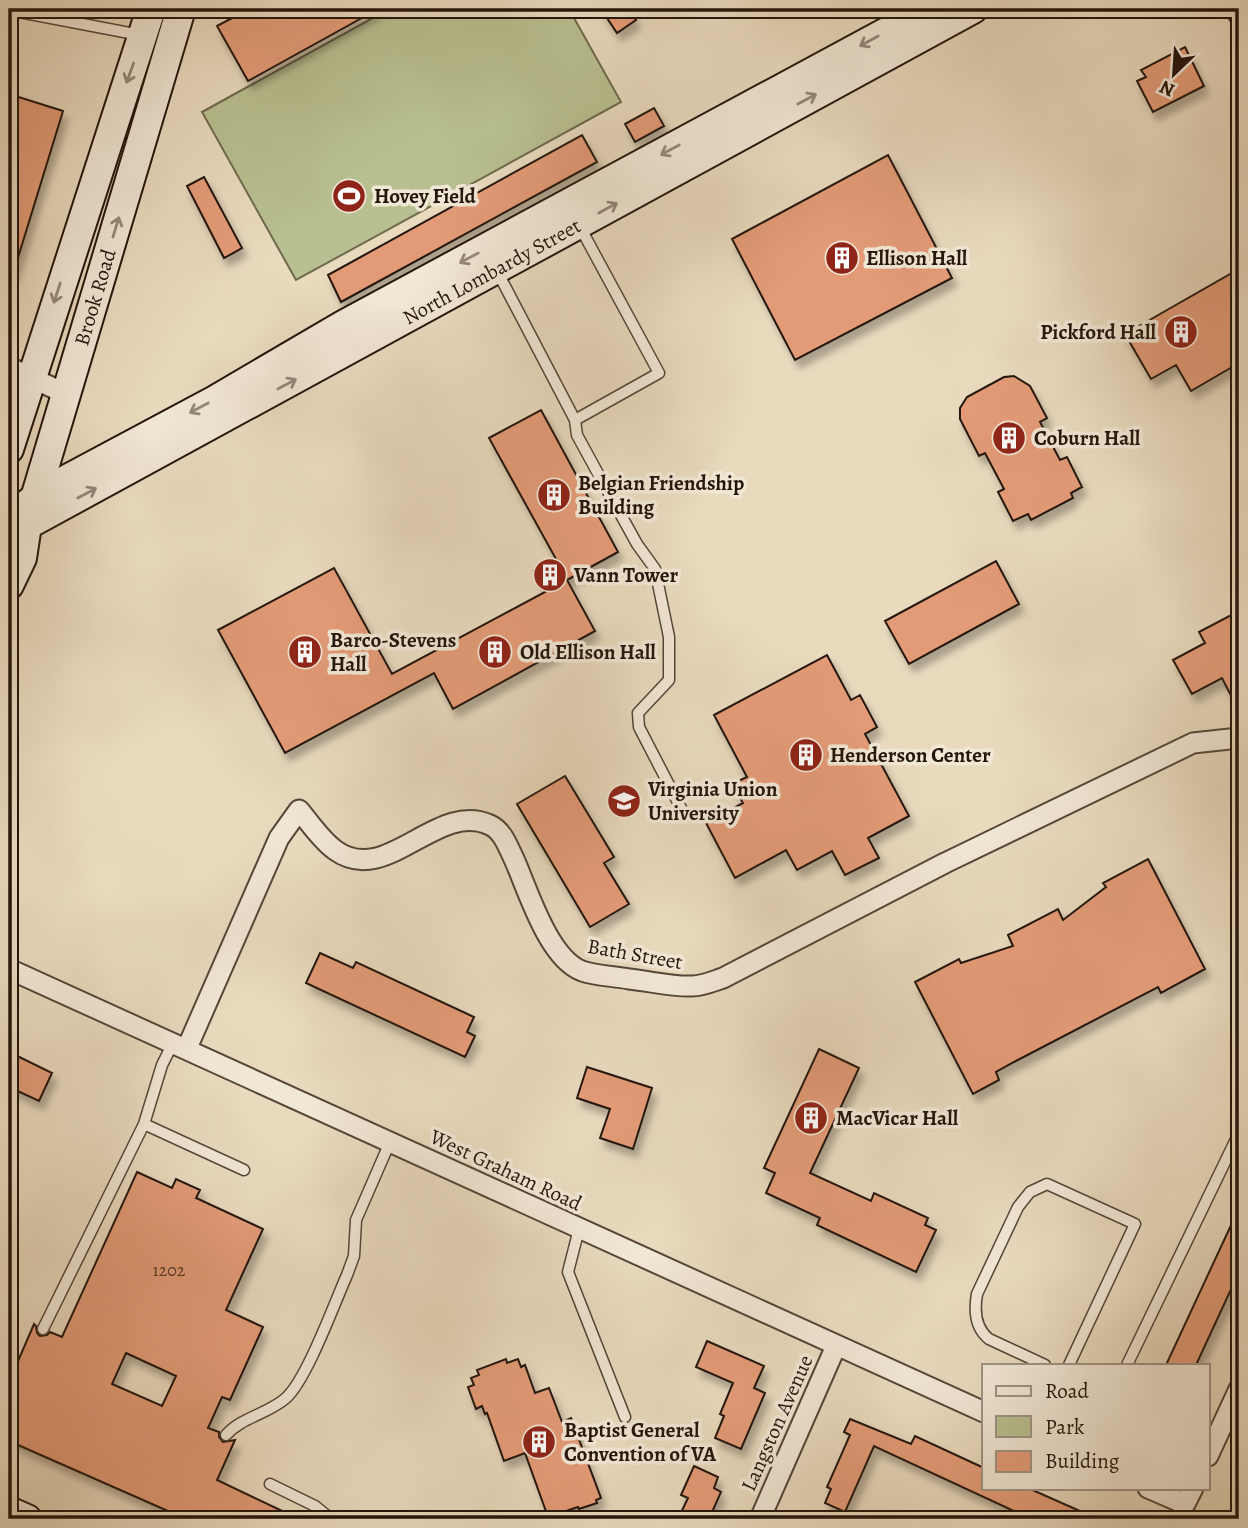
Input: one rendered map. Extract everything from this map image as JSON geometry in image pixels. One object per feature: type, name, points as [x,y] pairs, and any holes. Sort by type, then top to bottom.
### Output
[{"type":"main road","name":"Brook Road","points":[[9,585],[22,558],[15,525],[35,499],[66,394],[158,38],[151,9]]},
{"type":"main road","name":"Brook Road","points":[[9,449],[19,372],[158,38],[181,9]]},
{"type":"main road","name":"North Lombardy Street","points":[[35,499],[215,400],[343,325],[929,9]]},
{"type":"main road","name":"North Lombardy Street","points":[[15,525],[496,269],[973,9]]},
{"type":"main road","points":[[9,1511],[27,1519]]},
{"type":"street","points":[[1235,9],[1239,15]]},
{"type":"street","points":[[19,372],[66,394]]},
{"type":"street","name":"Bath Street","points":[[180,1045],[279,838],[299,810],[335,850],[347,856],[365,859],[387,854],[459,822],[473,821],[494,827],[509,847],[550,940],[560,955],[573,966],[595,974],[695,986],[723,978],[945,863],[1193,743],[1239,738]]},
{"type":"street","name":"West Graham Road","points":[[9,968],[982,1411]]},
{"type":"street","name":"Langston Avenue","points":[[760,1519],[836,1346]]},
{"type":"street","points":[[1210,1452],[1239,1390]]},
{"type":"street","points":[[1159,1490],[1189,1496]]},
{"type":"lane","points":[[9,10],[158,38]]},
{"type":"lane","points":[[575,420],[659,373],[578,224]]},
{"type":"lane","points":[[496,269],[575,420],[577,435],[637,544],[655,569],[669,637],[668,680],[638,713],[639,727],[682,810]]},
{"type":"lane","points":[[43,1329],[144,1124],[162,1065],[180,1045]]},
{"type":"lane","points":[[144,1124],[244,1170]]},
{"type":"lane","points":[[1127,1364],[1239,1133]]},
{"type":"lane","points":[[226,1435],[233,1427],[277,1405],[297,1386],[348,1275],[354,1256],[356,1220],[390,1142]]},
{"type":"lane","points":[[1043,1364],[989,1339],[982,1333],[975,1307],[978,1294],[1017,1207],[1030,1192],[1047,1184],[1135,1224],[1069,1364]]},
{"type":"lane","points":[[579,1229],[568,1272],[625,1417]]},
{"type":"lane","points":[[270,1485],[315,1506],[331,1519]]},
{"type":"green space","name":"Hovey Field","points":[[389,9],[569,9],[621,102],[296,280],[202,112]]},
{"type":"building","points":[[249,9],[378,9],[248,81],[217,26]]},
{"type":"building","points":[[601,9],[629,9],[636,20],[617,33]]},
{"type":"building","points":[[1185,47],[1204,86],[1153,112],[1137,81],[1146,77],[1141,70]]},
{"type":"building","points":[[9,94],[63,111],[13,274],[9,273]]},
{"type":"building","points":[[654,108],[664,126],[635,142],[625,124]]},
{"type":"building","points":[[582,135],[597,162],[341,302],[328,275]]},
{"type":"building","name":"Ellison Hall","points":[[888,155],[952,278],[795,360],[732,239]]},
{"type":"building","points":[[204,177],[242,248],[224,258],[187,186]]},
{"type":"building","name":"Pickford Hall","points":[[1239,269],[1239,363],[1191,391],[1176,365],[1151,379],[1125,334]]},
{"type":"building","name":"Coburn Hall","points":[[1014,376],[1030,386],[1047,418],[1040,422],[1060,460],[1067,457],[1082,487],[1071,493],[1073,498],[1031,520],[1028,514],[1013,521],[998,492],[1004,489],[985,453],[979,456],[960,419],[960,408],[967,397],[1004,377]]},
{"type":"building","points":[[541,410],[618,552],[567,580],[595,631],[453,709],[434,673],[285,753],[218,630],[334,568],[392,674],[545,592],[534,571],[556,559],[489,438]]},
{"type":"building","points":[[996,561],[1019,604],[909,664],[885,621]]},
{"type":"building","points":[[1239,611],[1239,711],[1222,678],[1192,694],[1173,660],[1205,643],[1199,632]]},
{"type":"building","name":"Henderson Center","points":[[827,655],[851,700],[860,695],[877,727],[865,734],[909,816],[868,838],[879,858],[845,875],[832,851],[797,870],[786,850],[735,878],[706,823],[743,803],[732,784],[747,777],[714,715]]},
{"type":"building","points":[[565,776],[614,857],[604,863],[629,904],[590,927],[517,804]]},
{"type":"building","points":[[1148,859],[1205,969],[1161,993],[1158,987],[1014,1062],[996,1072],[999,1080],[973,1094],[915,982],[959,959],[961,963],[1013,946],[1008,935],[1058,909],[1063,920],[1106,887],[1103,883]]},
{"type":"building","points":[[320,953],[353,968],[356,962],[474,1017],[467,1032],[475,1036],[465,1057],[306,983]]},
{"type":"building","name":"MacVicar Hall","points":[[819,1049],[859,1068],[810,1173],[871,1201],[874,1193],[928,1218],[925,1225],[936,1230],[916,1272],[817,1225],[820,1218],[766,1193],[775,1173],[764,1168]]},
{"type":"building","points":[[9,1052],[52,1073],[39,1101],[9,1087]]},
{"type":"building","points":[[587,1067],[652,1088],[633,1149],[600,1138],[610,1109],[577,1098]]},
{"type":"building","points":[[137,1172],[172,1188],[176,1179],[200,1190],[196,1198],[263,1229],[226,1310],[263,1327],[230,1400],[222,1397],[208,1428],[219,1432],[223,1442],[235,1440],[217,1480],[299,1519],[186,1519],[9,1441],[9,1382],[34,1324],[40,1336],[50,1332],[62,1337]],"holes":[[[126,1353],[176,1376],[162,1406],[112,1384]]]},
{"type":"building","points":[[1239,1208],[1239,1272],[1196,1364],[1166,1364]]},
{"type":"building","points":[[707,1341],[764,1366],[754,1388],[765,1393],[741,1449],[715,1438],[724,1416],[720,1414],[733,1383],[696,1367]]},
{"type":"building","name":"Baptist General Convention of VA","points":[[506,1359],[507,1363],[518,1359],[521,1367],[525,1365],[535,1393],[549,1388],[562,1422],[571,1418],[601,1498],[596,1500],[597,1503],[548,1517],[525,1453],[504,1461],[487,1413],[485,1414],[482,1406],[476,1409],[468,1387],[474,1385],[471,1378],[479,1375],[477,1370]]},
{"type":"building","points":[[850,1419],[911,1444],[915,1436],[982,1467],[982,1490],[1033,1490],[1098,1519],[1031,1519],[874,1446],[845,1512],[825,1503],[831,1489],[827,1487],[850,1435],[844,1432]]},
{"type":"building","points":[[694,1466],[718,1477],[714,1488],[721,1492],[709,1519],[678,1519],[688,1498],[681,1495]]},
{"type":"place","name":"Hovey Field","points":[[349,196]]},
{"type":"place","name":"Ellison Hall","points":[[842,258]]},
{"type":"place","name":"Pickford Hall","points":[[1181,332]]},
{"type":"place","name":"Coburn Hall","points":[[1009,438]]},
{"type":"place","name":"Belgian Friendship Building","points":[[554,495]]},
{"type":"place","name":"Vann Tower","points":[[550,575]]},
{"type":"place","name":"Barco-Stevens Hall","points":[[305,652]]},
{"type":"place","name":"Old Ellison Hall","points":[[495,652]]},
{"type":"place","name":"Henderson Center","points":[[806,755]]},
{"type":"place","name":"Virginia Union University","points":[[624,801]]},
{"type":"place","name":"MacVicar Hall","points":[[811,1118]]},
{"type":"place","name":"Baptist General Convention of VA","points":[[539,1442]]}]
